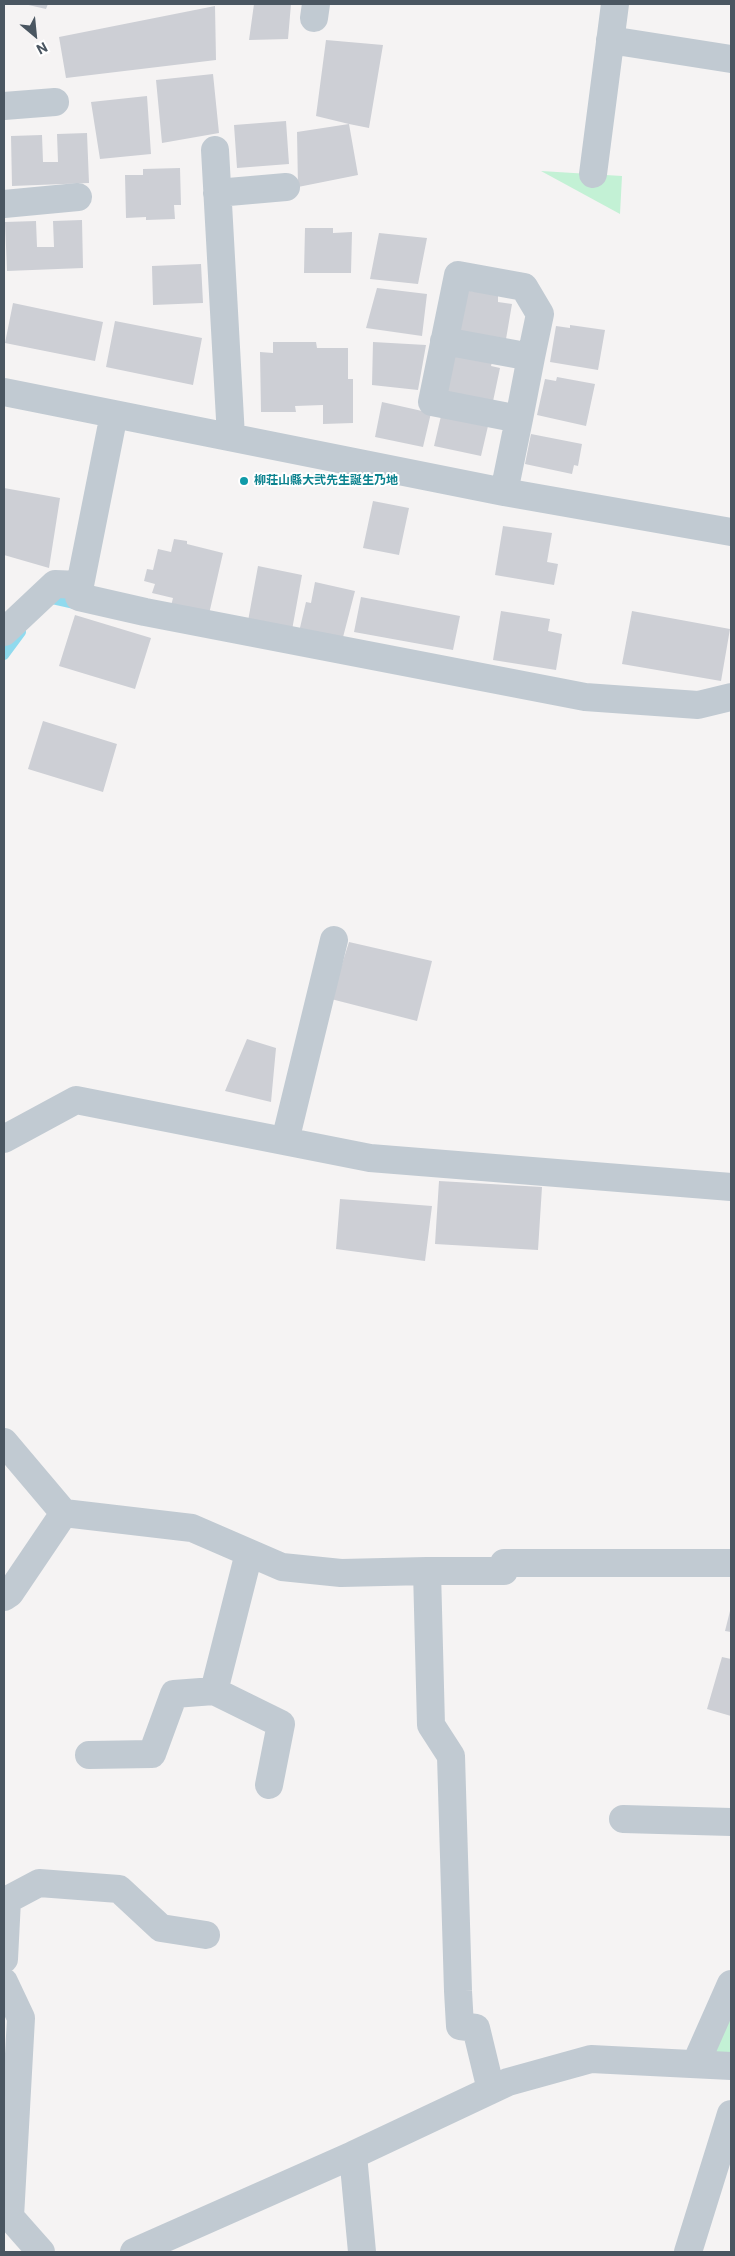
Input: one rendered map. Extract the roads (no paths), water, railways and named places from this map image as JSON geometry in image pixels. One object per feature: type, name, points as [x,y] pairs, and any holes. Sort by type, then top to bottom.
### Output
[{"type":"street","points":[[592,174],[615,4]]},
{"type":"street","points":[[610,40],[731,59]]},
{"type":"street","points":[[4,106],[55,102]]},
{"type":"street","points":[[215,150],[231,437]]},
{"type":"street","points":[[216,193],[286,187]]},
{"type":"street","points":[[4,204],[78,197]]},
{"type":"street","points":[[504,492],[519,419],[531,357],[540,314],[524,288],[458,275],[432,402],[519,419]]},
{"type":"street","points":[[444,340],[531,357]]},
{"type":"street","points":[[4,392],[504,492],[731,532]]},
{"type":"street","points":[[114,414],[79,597],[145,612],[585,697],[698,704],[731,697]]},
{"type":"street","points":[[4,632],[55,584],[80,586]]},
{"type":"street","points":[[286,1141],[334,940]]},
{"type":"street","points":[[4,1139],[76,1100],[370,1158],[731,1187]]},
{"type":"street","points":[[4,1442],[64,1513],[192,1528],[282,1567],[331,1572],[504,1571],[504,1562],[731,1563]]},
{"type":"street","points":[[4,1597],[10,1593],[64,1513]]},
{"type":"street","points":[[214,1691],[249,1553]]},
{"type":"street","points":[[427,1571],[431,1725],[451,1756],[460,2026],[476,2028],[490,2090]]},
{"type":"street","points":[[89,1755],[152,1754],[174,1694],[214,1691],[281,1724],[269,1785]]},
{"type":"street","points":[[623,1819],[731,1822]]},
{"type":"street","points":[[4,1959],[7,1900],[39,1883],[119,1889],[161,1928],[206,1935]]},
{"type":"street","points":[[4,1982],[21,2018],[10,2218],[41,2252]]},
{"type":"street","points":[[696,2063],[731,1984]]},
{"type":"street","points":[[134,2252],[353,2155],[508,2082],[591,2059],[731,2066]]},
{"type":"street","points":[[688,2252],[731,2114]]},
{"type":"street","points":[[353,2155],[362,2252]]},
{"type":"waterway","points":[[45,601],[48,598],[79,605]]},
{"type":"waterway","points":[[4,655],[21,632]]},
{"type":"place","name":"柳荘山縣大弐先生誕生乃地","points":[[244,481]]}]
